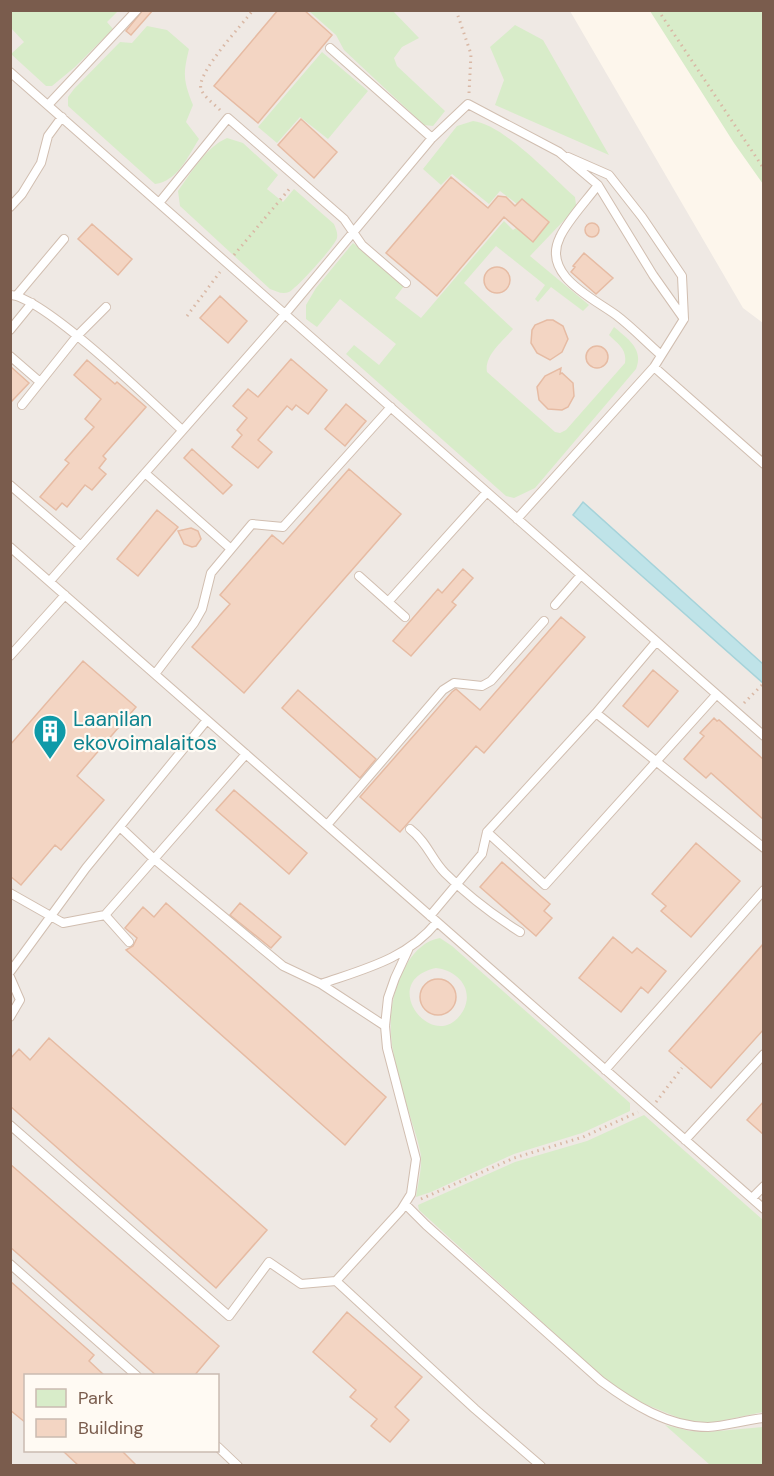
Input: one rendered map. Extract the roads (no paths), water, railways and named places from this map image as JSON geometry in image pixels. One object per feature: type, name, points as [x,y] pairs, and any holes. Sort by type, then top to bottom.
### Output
[{"type":"lane","points":[[48,105],[137,10]]},
{"type":"lane","points":[[330,48],[432,138]]},
{"type":"lane","points":[[10,72],[764,736]]},
{"type":"lane","points":[[50,581],[285,314],[432,138],[468,104],[559,152],[609,175],[642,217],[682,276],[684,319],[654,367],[517,519]]},
{"type":"lane","points":[[10,207],[22,194],[41,163],[48,136],[62,117]]},
{"type":"lane","points":[[159,203],[228,118],[344,219],[362,245],[406,283]]},
{"type":"lane","points":[[559,152],[598,185],[653,275],[684,319]]},
{"type":"lane","points":[[598,185],[559,238],[556,254],[560,270],[571,285],[617,316],[661,355]]},
{"type":"lane","points":[[64,239],[14,295],[32,303],[93,348],[182,430]]},
{"type":"lane","points":[[10,330],[32,303]]},
{"type":"lane","points":[[22,405],[77,336],[106,308]]},
{"type":"lane","points":[[10,356],[40,382]]},
{"type":"lane","points":[[654,367],[764,464]]},
{"type":"lane","points":[[155,674],[202,609],[211,573],[252,524],[283,527],[391,407]]},
{"type":"lane","points":[[145,473],[231,549]]},
{"type":"lane","points":[[10,485],[81,546]]},
{"type":"lane","points":[[388,602],[487,492]]},
{"type":"lane","points":[[10,547],[764,1209]]},
{"type":"lane","points":[[555,605],[581,575]]},
{"type":"lane","points":[[359,576],[405,617]]},
{"type":"lane","points":[[10,656],[65,595]]},
{"type":"lane","points":[[327,825],[442,690],[454,683],[482,686],[491,681],[544,621]]},
{"type":"lane","points":[[321,984],[390,960],[409,949],[427,934],[457,884],[482,854],[487,832],[657,642]]},
{"type":"lane","points":[[487,832],[545,885],[716,695]]},
{"type":"lane","points":[[596,712],[764,848]]},
{"type":"lane","points":[[10,972],[86,868],[207,720]]},
{"type":"lane","points":[[10,893],[63,923],[105,915],[246,754]]},
{"type":"lane","points":[[120,827],[153,859],[283,966],[321,984],[385,1026]]},
{"type":"lane","points":[[410,829],[423,839],[443,871],[484,909],[520,932]]},
{"type":"lane","points":[[605,1070],[764,890]]},
{"type":"lane","points":[[105,915],[129,942]]},
{"type":"lane","points":[[10,1125],[229,1316],[269,1262],[301,1284],[336,1281],[405,1204],[411,1194],[417,1159],[387,1048],[385,1026],[388,998],[409,949]]},
{"type":"lane","points":[[10,976],[20,1000],[10,1017]]},
{"type":"lane","points":[[685,1140],[764,1054]]},
{"type":"lane","points":[[752,1198],[764,1186]]},
{"type":"lane","points":[[405,1204],[601,1381],[629,1402],[664,1418],[691,1426],[711,1427],[764,1418]]},
{"type":"lane","points":[[10,1264],[135,1374]]},
{"type":"lane","points":[[336,1281],[475,1409],[541,1466]]},
{"type":"lane","points":[[219,1448],[238,1466]]},
{"type":"water","points":[[583,502],[763,664],[763,683],[573,515]]},
{"type":"place","name":"Laanilan ekovoimalaitos","points":[[50,760]]}]
